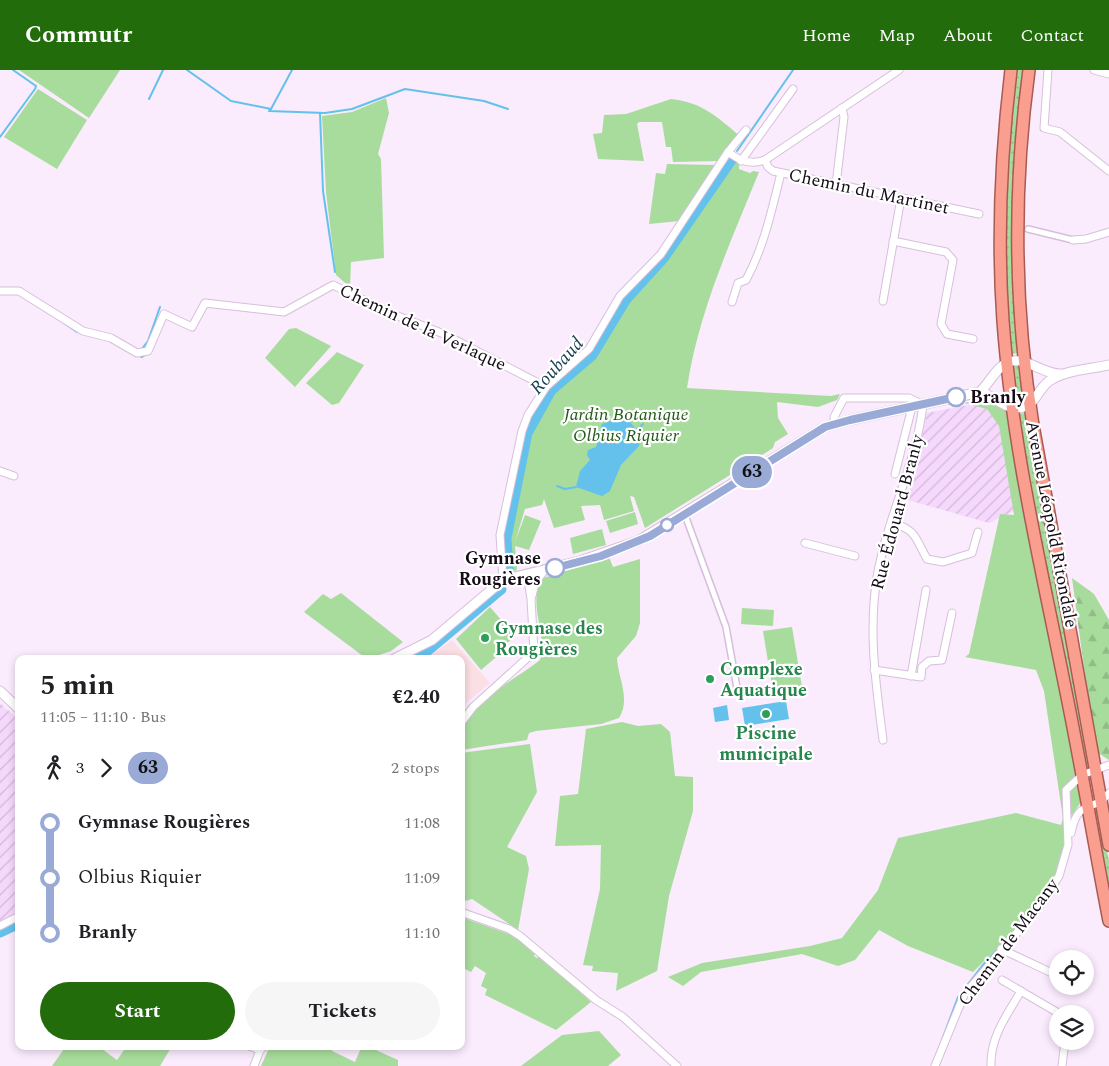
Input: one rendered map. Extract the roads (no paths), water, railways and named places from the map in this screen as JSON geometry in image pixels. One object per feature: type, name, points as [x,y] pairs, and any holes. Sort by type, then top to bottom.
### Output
[{"type":"highway","name":"Avenue Léopold Ritondale","points":[[1011,70],[1002,163],[1000,210],[1001,283],[1012,408],[1021,465],[1109,921]]},
{"type":"highway","name":"Avenue Léopold Ritondale","points":[[1028,70],[1022,118],[1018,235],[1024,361],[1030,405],[1095,770],[1105,797],[1109,845]]},
{"type":"street","points":[[728,152],[741,161],[756,162],[765,160],[899,70]]},
{"type":"street","points":[[1048,70],[1044,128],[1060,132],[1109,171]]},
{"type":"street","points":[[1094,70],[1109,74]]},
{"type":"street","points":[[741,161],[793,89]]},
{"type":"street","points":[[836,185],[844,116],[842,108]]},
{"type":"street","points":[[503,580],[500,535],[522,431],[528,415],[546,387],[588,349],[620,296],[661,254],[728,152],[746,130]]},
{"type":"street","name":"Chemin du Martinet","points":[[765,160],[768,167],[781,173],[979,214]]},
{"type":"street","points":[[732,302],[738,283],[746,280],[752,268],[768,224],[781,173]]},
{"type":"street","points":[[882,301],[901,198]]},
{"type":"street","points":[[1028,229],[1073,240],[1086,239],[1109,232]]},
{"type":"street","points":[[893,242],[946,252],[953,260],[940,324],[947,334],[973,339]]},
{"type":"street","name":"Chemin de la Verlaque","points":[[0,291],[19,291],[83,331],[111,338],[137,353],[148,351],[164,314],[192,327],[205,303],[284,312],[333,285],[396,315],[444,334],[546,387]]},
{"type":"street","points":[[980,392],[1001,366],[1007,363],[1024,361],[1047,373],[1068,374]]},
{"type":"street","points":[[402,655],[432,640],[503,580],[620,548],[650,536],[815,432],[835,424],[980,392],[1012,408],[1030,405],[1048,381],[1068,374],[1109,365]]},
{"type":"street","points":[[835,424],[834,417],[844,398],[857,396],[909,398],[923,404]]},
{"type":"street","name":"Rue Édouard Branly","points":[[883,740],[874,670],[874,603],[877,575],[915,443],[923,404]]},
{"type":"street","points":[[895,474],[912,407]]},
{"type":"street","points":[[0,471],[14,476]]},
{"type":"street","points":[[684,514],[726,628],[737,688]]},
{"type":"street","points":[[892,522],[908,528],[915,534],[927,559],[943,562],[972,553],[978,532]]},
{"type":"street","points":[[805,543],[854,556]]},
{"type":"street","points":[[531,599],[535,582],[544,570]]},
{"type":"street","points":[[529,574],[535,582]]},
{"type":"street","points":[[465,718],[473,707],[534,652],[529,574]]},
{"type":"street","points":[[911,676],[926,590]]},
{"type":"street","points":[[874,670],[921,677],[922,667],[929,661],[942,660],[952,613]]},
{"type":"street","points":[[0,691],[15,705]]},
{"type":"street","points":[[1082,775],[1109,765]]},
{"type":"street","name":"Chemin de Macany","points":[[1068,846],[1066,790],[1082,775]]},
{"type":"street","points":[[1088,806],[1105,797]]},
{"type":"street","name":"Chemin de Macany","points":[[935,1066],[964,995],[1052,889],[1064,864],[1075,816],[1088,806]]},
{"type":"street","points":[[465,913],[508,929],[520,936],[596,1000],[623,1017],[677,1066]]},
{"type":"street","points":[[0,926],[15,918]]},
{"type":"street","points":[[1002,949],[1049,972]]},
{"type":"street","points":[[1002,980],[1049,1008]]},
{"type":"street","points":[[991,1066],[993,1044],[997,1032],[1020,991]]},
{"type":"street","points":[[254,1066],[262,1050]]},
{"type":"street","points":[[1062,1066],[1065,1060],[1065,1050]]},
{"type":"water","points":[[626,417],[635,428],[640,429],[642,436],[639,446],[621,465],[610,491],[602,496],[576,487],[580,471],[590,460],[587,455],[588,450],[596,447],[602,424]]},
{"type":"water","name":"Piscine municipale","points":[[786,701],[789,719],[745,726],[742,708]]},
{"type":"water","points":[[727,705],[729,720],[715,722],[713,708]]},
{"type":"waterway","points":[[0,137],[36,86],[13,70]]},
{"type":"waterway","points":[[149,99],[163,70]]},
{"type":"waterway","points":[[187,70],[231,101],[271,109],[269,111],[325,113],[352,109],[405,89],[484,101],[508,109]]},
{"type":"waterway","points":[[271,109],[292,70]]},
{"type":"waterway","name":"Roubaud","points":[[737,151],[793,70]]},
{"type":"waterway","points":[[320,113],[323,191],[335,272]]},
{"type":"waterway","name":"Roubaud","points":[[508,570],[506,538],[527,433],[551,390],[592,355],[626,299],[664,257],[731,160]]},
{"type":"waterway","points":[[141,350],[148,341],[160,307]]},
{"type":"waterway","points":[[64,323],[77,332]]},
{"type":"waterway","points":[[138,355],[142,357],[146,354]]},
{"type":"waterway","points":[[639,428],[643,424]]},
{"type":"waterway","points":[[557,486],[565,489],[576,487]]},
{"type":"waterway","points":[[420,655],[501,589]]},
{"type":"waterway","points":[[0,932],[15,925]]},
{"type":"waterway","points":[[942,1040],[958,997],[982,966],[1007,939]]},
{"type":"place","name":"Branly","points":[[956,397]]},
{"type":"place","name":"Gymnase Rougières","points":[[555,568]]},
{"type":"place","name":"Gymnase des Rougières","points":[[485,638]]},
{"type":"place","name":"Complexe Aquatique","points":[[710,679]]},
{"type":"place","name":"Piscine municipale","points":[[766,714]]},
{"type":"park label","name":"Jardin Botanique Olbius Riquier","points":[[626,424]]}]
